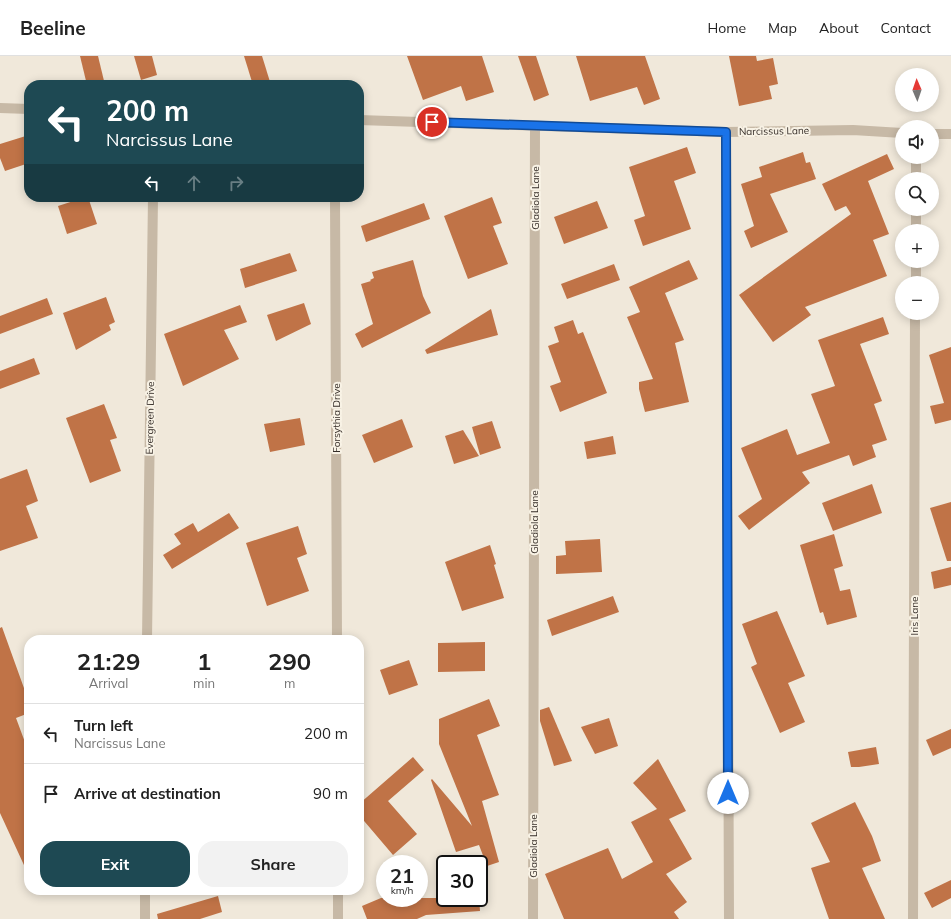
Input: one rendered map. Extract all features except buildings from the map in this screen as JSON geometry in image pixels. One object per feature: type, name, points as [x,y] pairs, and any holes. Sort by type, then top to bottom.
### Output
[{"type":"street","points":[[0,108],[24,109]]},
{"type":"street","name":"Narcissus Lane","points":[[364,120],[726,132],[853,130],[895,133]]},
{"type":"street","name":"Gladiola Lane","points":[[533,919],[535,126]]},
{"type":"street","points":[[726,132],[729,919]]},
{"type":"street","points":[[939,134],[951,134]]},
{"type":"street","name":"Evergreen Drive","points":[[147,635],[153,202]]},
{"type":"street","name":"Forsythia Drive","points":[[335,202],[337,635]]},
{"type":"street","name":"Iris Lane","points":[[913,919],[915,320]]},
{"type":"street","points":[[145,895],[145,919]]},
{"type":"street","points":[[338,895],[338,919]]},
{"type":"route","points":[[432,122],[726,132],[728,793]]}]
